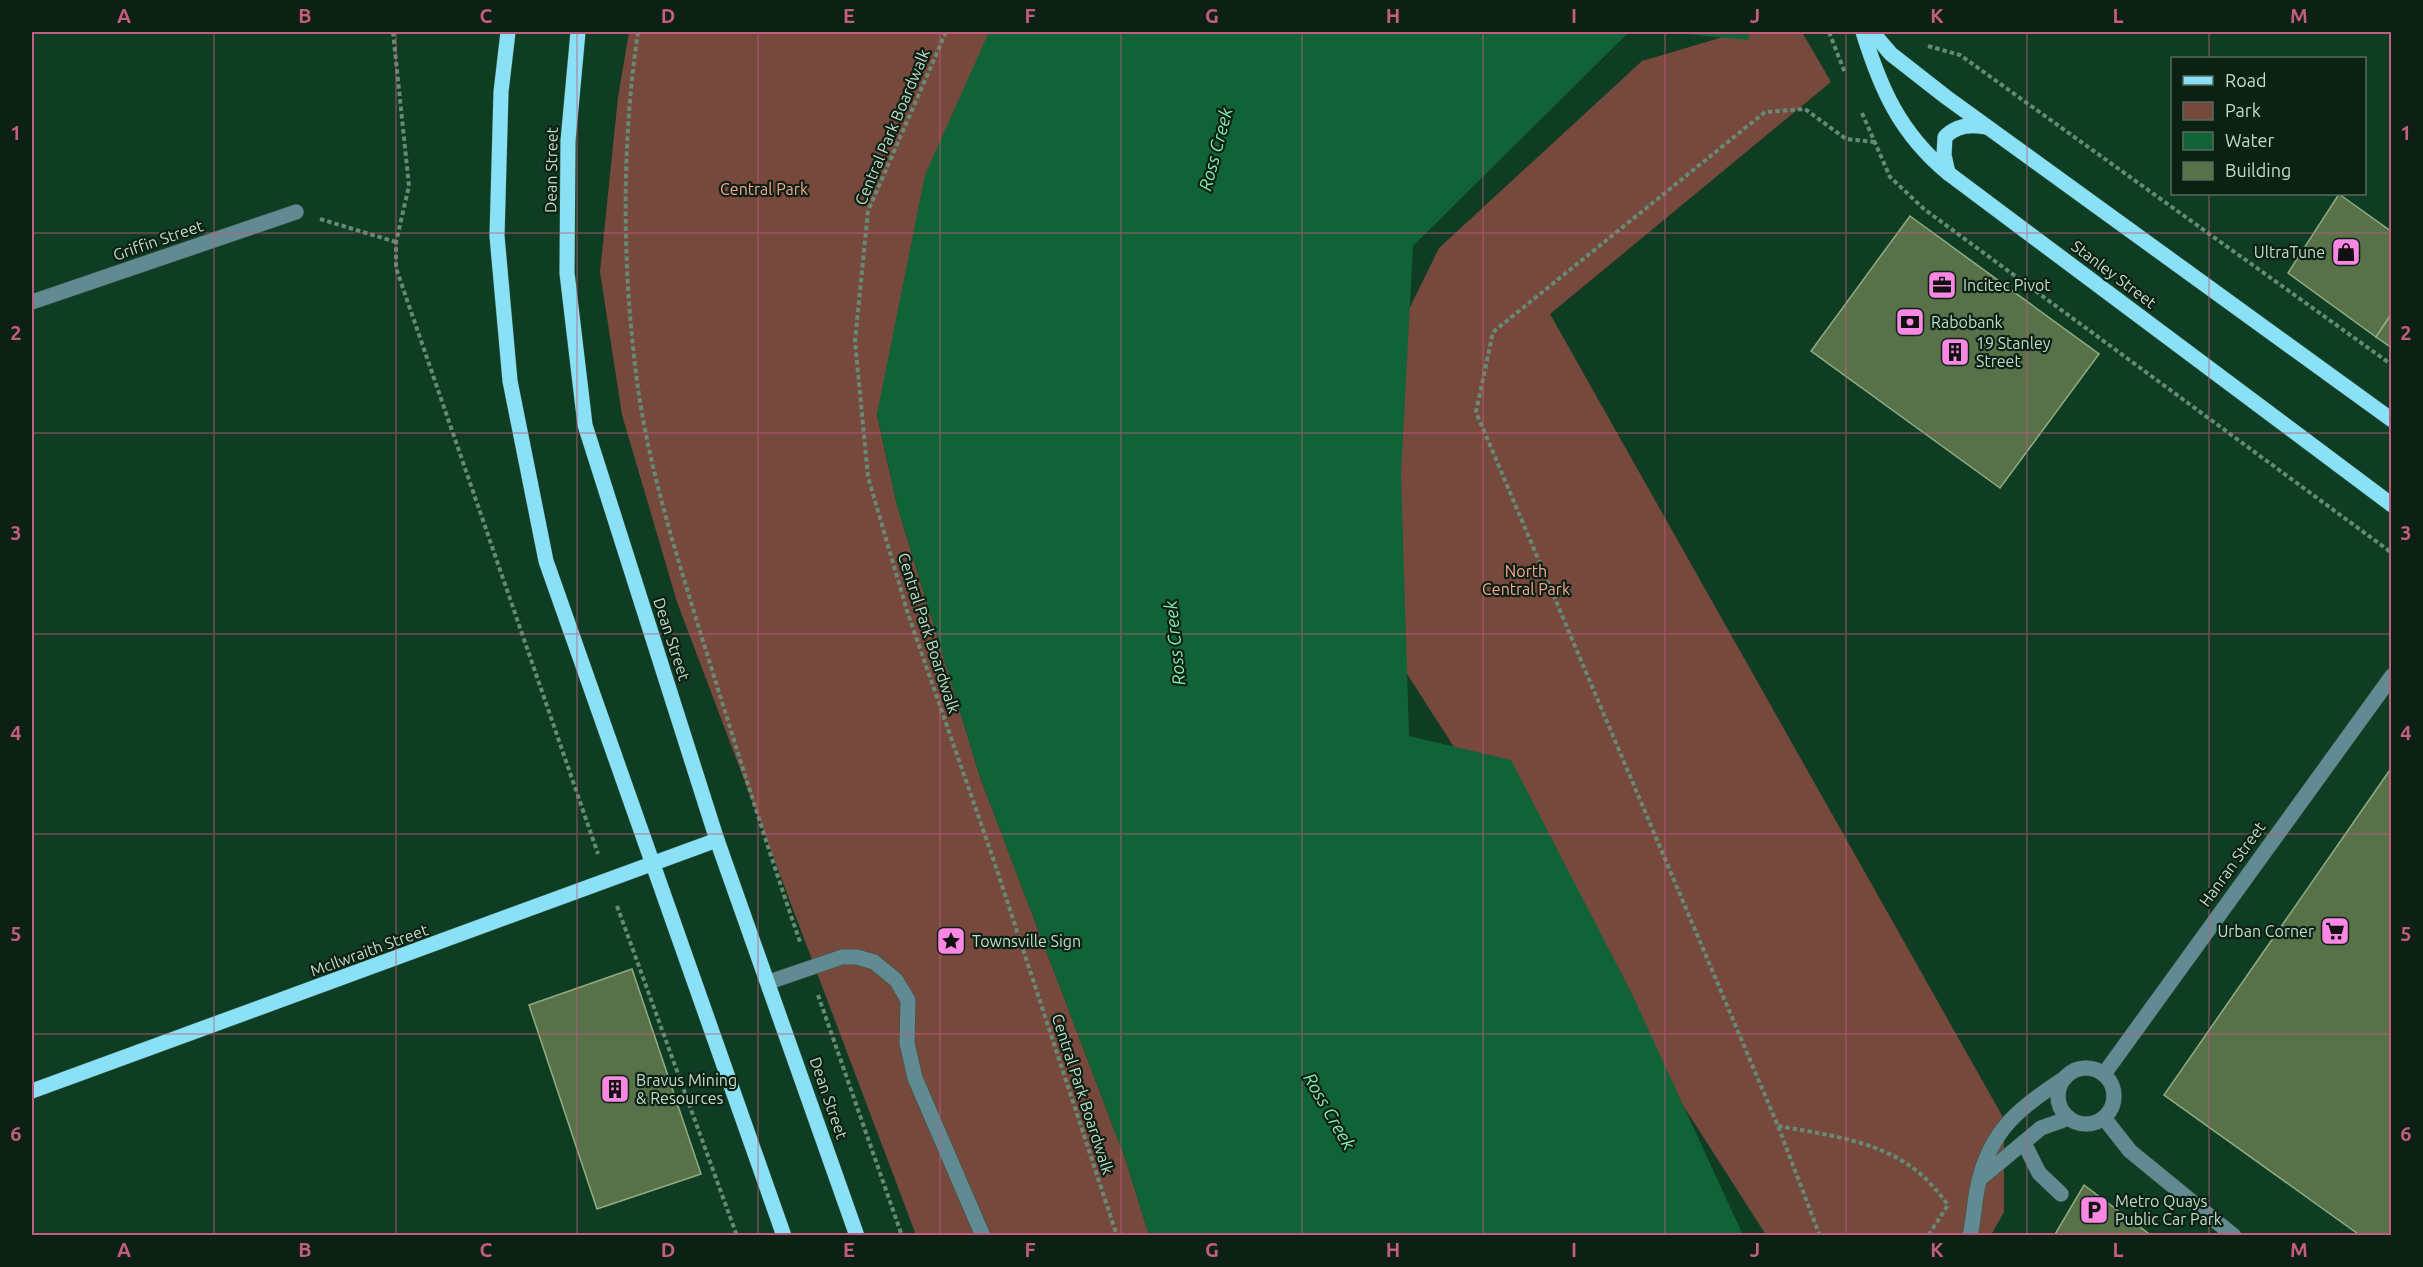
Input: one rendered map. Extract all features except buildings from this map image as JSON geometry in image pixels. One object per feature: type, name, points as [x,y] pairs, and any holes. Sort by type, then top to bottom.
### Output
[{"type":"main road","points":[[508,32],[501,92],[497,236],[510,381],[546,561],[784,1236]]},
{"type":"main road","name":"Dean Street","points":[[578,32],[568,141],[567,273],[585,425],[717,840],[857,1236]]},
{"type":"main road","name":"Stanley Street","points":[[1863,32],[1880,83],[1895,112],[1925,152],[1948,172],[2391,505]]},
{"type":"main road","points":[[1872,32],[1891,54],[1908,68],[2391,420]]},
{"type":"main road","points":[[1948,172],[1944,155],[1945,137],[1954,128],[1974,125],[1987,127]]},
{"type":"main road","name":"McIlwraith Street","points":[[32,1091],[717,840]]},
{"type":"street","name":"Griffin Street","points":[[32,302],[296,212]]},
{"type":"street","name":"Hanran Street","points":[[2104,1074],[2391,676]]},
{"type":"street","points":[[769,982],[842,957],[857,957],[874,962],[886,970],[905,990],[909,1015],[907,1043],[915,1078],[983,1236]]},
{"type":"street","points":[[1970,1236],[1979,1180],[1987,1152],[1995,1137],[2021,1108],[2072,1072],[2088,1068],[2104,1074],[2109,1079],[2114,1093],[2113,1107],[2104,1118],[2090,1124],[2075,1122],[2062,1111],[2058,1094],[2065,1078]]},
{"type":"street","points":[[1979,1180],[1992,1167],[2048,1124],[2069,1118]]},
{"type":"street","points":[[2104,1118],[2130,1151],[2234,1236]]},
{"type":"street","points":[[2024,1143],[2039,1173],[2061,1194]]},
{"type":"path","points":[[393,32],[409,186],[396,242],[396,268],[608,881],[737,1236]]},
{"type":"path","points":[[638,32],[627,130],[629,286],[638,388],[654,469],[681,567],[762,831],[902,1236]]},
{"type":"path","name":"Central Park Boardwalk","points":[[946,32],[868,211],[855,341],[867,477],[908,614],[994,861],[1117,1236]]},
{"type":"path","points":[[1938,49],[1960,55],[2391,365]]},
{"type":"path","points":[[1820,1236],[1778,1126],[1476,411],[1493,332],[1765,112],[1805,109],[1846,139],[1875,142],[1890,177],[1924,208],[2391,553]]},
{"type":"path","points":[[296,212],[396,242]]},
{"type":"path","points":[[1778,1126],[1851,1139],[1903,1161],[1915,1169],[1948,1205],[1928,1236]]},
{"type":"green space","name":"Central Park","points":[[629,32],[989,32],[877,415],[897,505],[980,777],[1125,1158],[1149,1235],[916,1235],[677,602],[622,415],[600,272],[618,97]]},
{"type":"green space","name":"North Central Park","points":[[1740,32],[1802,32],[1831,82],[1550,314],[2004,1119],[2004,1212],[1991,1235],[1766,1235],[1372,619],[1386,356],[1439,248],[1642,61]]},
{"type":"water","name":"Ross Creek","points":[[989,32],[1629,32],[1413,246],[1401,475],[1409,736],[1511,760],[1631,992],[1743,1235],[1149,1235],[1125,1158],[980,777],[897,505],[877,414],[925,175]]},
{"type":"water","points":[[1667,32],[1750,32],[1748,40]]},
{"type":"place","name":"UltraTune","points":[[2346,252]]},
{"type":"place","name":"Incitec Pivot","points":[[1942,285]]},
{"type":"place","name":"Rabobank","points":[[1910,322]]},
{"type":"place","name":"19 Stanley Street","points":[[1955,352]]},
{"type":"place","name":"Urban Corner","points":[[2335,931]]},
{"type":"place","name":"Townsville Sign","points":[[951,941]]},
{"type":"place","name":"Bravus Mining & Resources","points":[[615,1089]]},
{"type":"place","name":"Metro Quays Public Car Park","points":[[2094,1210]]}]
